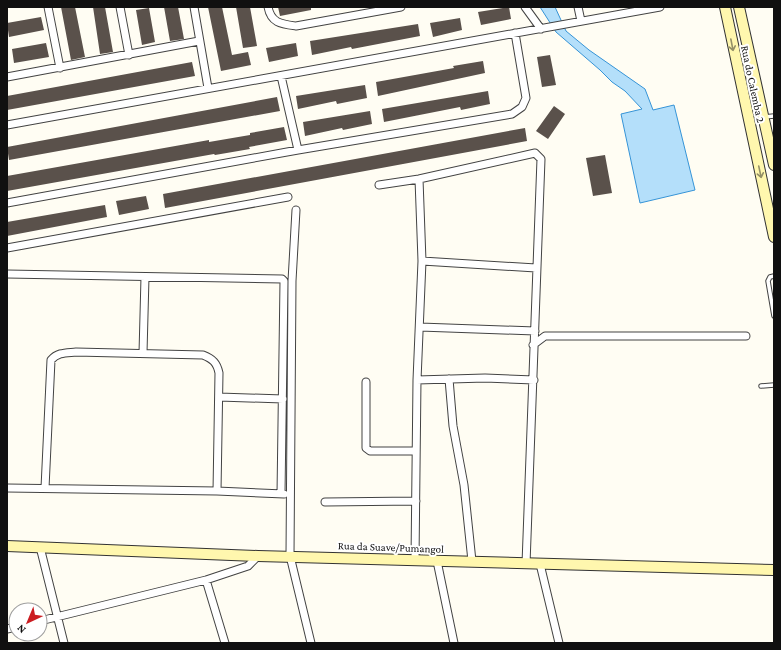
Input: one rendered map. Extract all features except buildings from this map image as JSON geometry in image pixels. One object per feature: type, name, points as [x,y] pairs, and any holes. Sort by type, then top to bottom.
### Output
[{"type":"street","points":[[48,7],[60,68]]},
{"type":"street","points":[[120,7],[129,55]]},
{"type":"street","points":[[194,7],[208,88]]},
{"type":"street","points":[[268,7],[270,15],[274,21],[280,24],[296,26],[401,7]]},
{"type":"street","points":[[525,7],[541,28]]},
{"type":"street","points":[[578,7],[581,21]]},
{"type":"street","points":[[7,125],[515,34],[657,7]]},
{"type":"street","name":"Rua do Calemba 2","points":[[725,7],[774,237]]},
{"type":"street","name":"Rua do Calemba 2","points":[[739,7],[763,117],[772,150],[774,165]]},
{"type":"street","points":[[7,203],[298,150],[512,114],[522,107],[526,98],[515,34]]},
{"type":"street","points":[[7,77],[199,41]]},
{"type":"street","points":[[281,76],[298,150]]},
{"type":"street","points":[[379,185],[419,180],[535,153],[539,155],[541,159],[526,564]]},
{"type":"street","points":[[415,560],[417,380],[422,261],[419,180]]},
{"type":"street","points":[[7,248],[288,197]]},
{"type":"street","points":[[296,210],[292,281],[290,556],[311,643]]},
{"type":"street","points":[[422,261],[536,268]]},
{"type":"street","points":[[7,274],[282,279],[284,281],[281,494]]},
{"type":"street","points":[[143,353],[145,277]]},
{"type":"street","points":[[420,327],[535,331]]},
{"type":"street","points":[[533,345],[545,336],[746,336]]},
{"type":"street","points":[[45,488],[51,360],[56,355],[63,353],[143,353],[203,355],[211,358],[218,364],[219,397],[217,491]]},
{"type":"street","points":[[449,379],[453,426],[464,484],[472,561]]},
{"type":"street","points":[[417,380],[534,380]]},
{"type":"street","points":[[366,382],[366,448],[370,451],[416,451]]},
{"type":"street","points":[[219,397],[283,398]]},
{"type":"street","points":[[7,488],[217,491],[290,495]]},
{"type":"street","points":[[325,502],[416,501]]},
{"type":"street","name":"Rua da Suave/Pumangol","points":[[7,546],[258,556],[774,570]]},
{"type":"street","points":[[40,547],[64,643]]},
{"type":"street","points":[[48,620],[206,580],[248,566],[258,556]]},
{"type":"street","points":[[437,560],[454,643]]},
{"type":"street","points":[[540,564],[559,643]]},
{"type":"street","points":[[206,580],[224,643]]},
{"type":"lane","points":[[763,117],[774,116]]},
{"type":"lane","points":[[774,276],[770,277],[768,281],[774,316]]},
{"type":"lane","points":[[762,386],[774,385]]},
{"type":"water","points":[[540,7],[555,7],[566,31],[589,50],[645,89],[653,110],[674,105],[695,190],[640,203],[621,114],[642,109],[625,91],[612,82],[556,32]]}]
